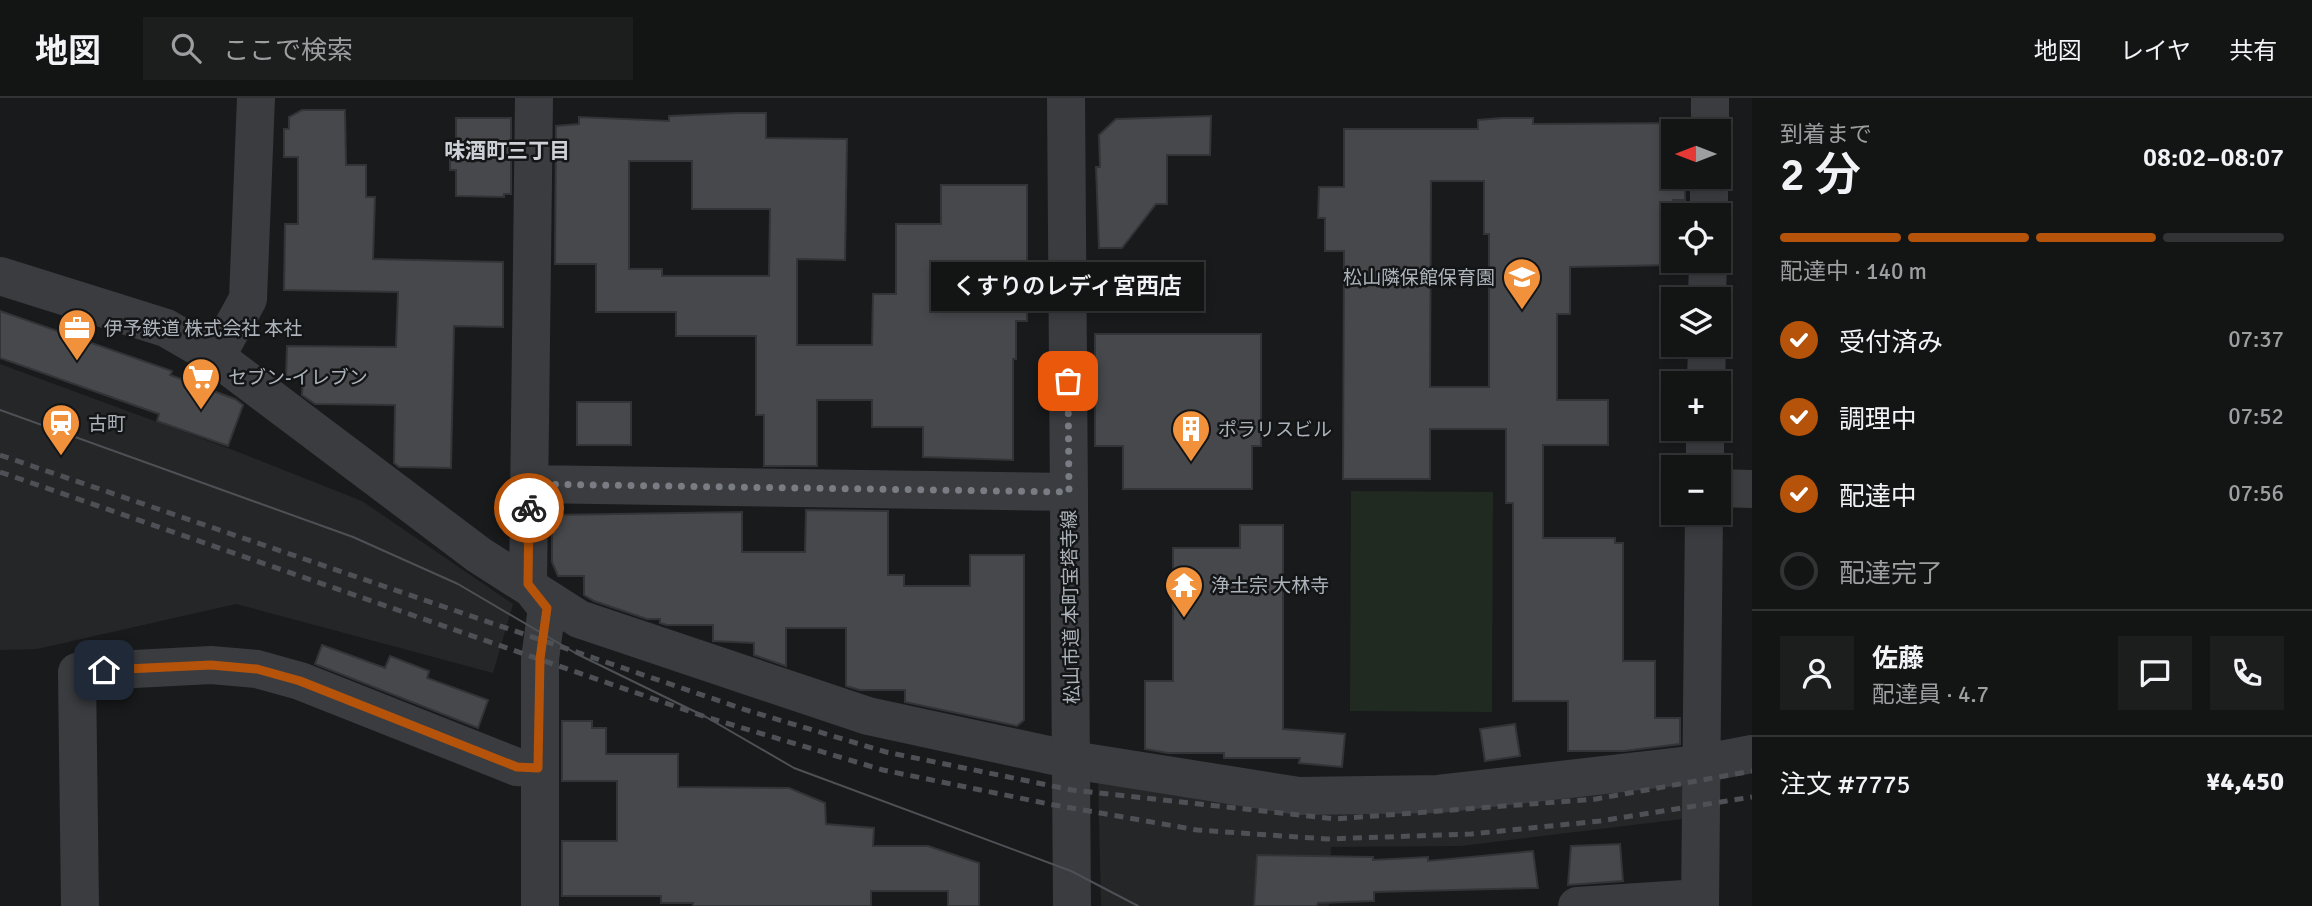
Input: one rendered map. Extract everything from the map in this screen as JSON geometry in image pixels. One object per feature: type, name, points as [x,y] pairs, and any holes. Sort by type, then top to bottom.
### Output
[{"type":"street","points":[[216,357],[248,299],[256,98]]},
{"type":"street","points":[[534,98],[528,584],[547,608],[540,659],[540,906]]},
{"type":"street","name":"松山市道 本町宝塔寺線","points":[[1066,98],[1072,906]]},
{"type":"street","points":[[1710,98],[1710,119]]},
{"type":"street","points":[[0,276],[166,328],[216,357],[479,555],[579,619],[868,716],[1072,760],[1299,796],[1438,794],[1700,764],[1752,754]]},
{"type":"street","points":[[529,484],[1069,492]]},
{"type":"street","points":[[1731,488],[1752,489]]},
{"type":"street","points":[[1577,906],[1700,902],[1704,525]]},
{"type":"street","points":[[80,906],[77,672],[211,665],[257,669],[300,681],[517,767],[538,768]]},
{"type":"shaded area","points":[[0,364],[362,501],[513,604],[493,673],[236,604],[37,649],[0,650]]},
{"type":"shaded area","points":[[1351,491],[1493,492],[1492,712],[1350,711]]},
{"type":"shaded area","points":[[1699,767],[1699,817],[1461,846],[1331,847],[1329,906],[1101,906],[1098,777],[1297,792]]},
{"type":"building","points":[[302,110],[345,110],[346,165],[366,165],[366,197],[375,197],[373,259],[503,262],[503,327],[454,326],[451,468],[399,467],[394,463],[395,405],[315,404],[302,395],[303,378],[286,378],[287,346],[396,347],[398,292],[284,290],[285,224],[298,224],[298,157],[284,157],[284,129],[289,129],[289,117]]},
{"type":"building","points":[[766,113],[766,138],[847,139],[845,260],[797,259],[797,345],[872,345],[873,294],[896,294],[896,224],[941,224],[941,185],[1027,185],[1027,321],[1016,321],[1016,359],[1013,359],[1013,460],[923,457],[923,427],[872,427],[872,400],[817,400],[817,466],[764,466],[764,415],[756,415],[756,336],[676,336],[676,312],[596,312],[596,264],[555,264],[556,126],[579,124],[579,117],[669,121],[669,116]],"holes":[[[629,161],[692,161],[692,209],[770,209],[769,276],[662,276],[662,269],[629,269]]]},
{"type":"building","points":[[1211,116],[1210,155],[1167,155],[1167,204],[1156,204],[1122,248],[1099,248],[1096,167],[1100,167],[1099,135],[1116,119]]},
{"type":"building","points":[[456,118],[511,118],[511,194],[504,194],[504,197],[456,196],[456,170],[450,170],[450,141],[456,142]]},
{"type":"building","points":[[1502,118],[1533,118],[1533,124],[1661,123],[1661,189],[1685,189],[1685,200],[1661,203],[1661,265],[1570,267],[1570,314],[1557,314],[1557,400],[1608,400],[1608,445],[1543,445],[1543,538],[1615,538],[1615,543],[1623,543],[1623,661],[1655,661],[1655,718],[1680,718],[1680,744],[1624,751],[1568,751],[1568,701],[1513,701],[1513,503],[1506,503],[1506,429],[1430,429],[1430,479],[1343,479],[1344,251],[1325,251],[1325,218],[1318,218],[1319,187],[1344,187],[1344,129],[1478,129],[1478,120]],"holes":[[[1431,181],[1484,181],[1484,234],[1489,234],[1489,387],[1430,387]]]},
{"type":"building","name":"伊予鉄道 株式会社 本社","points":[[0,311],[172,371],[170,375],[235,399],[243,405],[228,446],[157,421],[159,414],[0,358]]},
{"type":"building","points":[[1095,334],[1261,334],[1261,446],[1252,446],[1252,489],[1123,489],[1123,446],[1095,446]]},
{"type":"building","points":[[577,402],[631,402],[631,445],[577,445]]},
{"type":"building","points":[[806,510],[888,511],[888,575],[904,575],[904,586],[970,586],[970,555],[1024,555],[1024,720],[1017,726],[905,702],[905,690],[860,690],[846,686],[846,628],[786,628],[786,666],[754,655],[754,643],[713,641],[713,625],[667,625],[660,623],[660,619],[647,619],[594,601],[584,595],[584,576],[558,576],[552,562],[552,515],[742,512],[742,552],[805,552]]},
{"type":"building","points":[[1240,525],[1283,525],[1283,729],[1345,734],[1342,767],[1299,763],[1300,758],[1224,758],[1224,753],[1168,753],[1145,749],[1145,681],[1173,681],[1173,548],[1240,548]]},
{"type":"building","points":[[322,645],[385,668],[390,656],[429,671],[427,678],[488,700],[478,728],[315,664]]},
{"type":"building","points":[[562,721],[592,721],[592,728],[606,728],[606,754],[678,754],[678,787],[789,788],[825,803],[826,824],[874,828],[873,846],[928,846],[979,863],[979,906],[948,906],[948,891],[871,891],[871,906],[693,906],[693,903],[661,903],[661,896],[562,896],[562,841],[617,841],[617,781],[562,781]]},
{"type":"building","points":[[1515,724],[1520,756],[1485,761],[1480,729]]},
{"type":"building","points":[[1620,844],[1623,881],[1568,885],[1571,846]]},
{"type":"building","points":[[1533,851],[1538,888],[1374,892],[1374,901],[1318,903],[1317,906],[1254,906],[1257,855],[1373,857],[1373,860],[1428,857],[1428,861]]},
{"type":"tram line","points":[[0,410],[353,537],[458,584],[577,654],[706,717],[794,768],[1071,871],[1138,906]]},
{"type":"railway","points":[[0,455],[746,710],[886,752],[1072,790],[1335,819],[1596,799],[1752,771]]},
{"type":"railway","points":[[0,472],[706,717],[883,770],[1049,804],[1197,830],[1327,839],[1471,834],[1600,821],[1752,797]]},
{"type":"way so far","points":[[529,508],[529,484],[1069,492],[1068,381]]},
{"type":"place","name":"松山隣保館保育園","points":[[1522,311]]},
{"type":"place","name":"伊予鉄道 株式会社 本社","points":[[77,362]]},
{"type":"place","name":"くすりのレディ宮西店","points":[[1068,381]]},
{"type":"place","name":"セブン-イレブン","points":[[201,411]]},
{"type":"place","name":"古町","points":[[61,457]]},
{"type":"place","name":"ポラリスビル","points":[[1191,463]]},
{"type":"place","name":"浄土宗 大林寺","points":[[1184,619]]},
{"type":"district","name":"味酒町三丁目","points":[[507,151]]},
{"type":"route","points":[[104,670],[211,665],[257,669],[300,681],[517,767],[538,768],[541,641],[547,608],[528,584],[529,508]]}]
